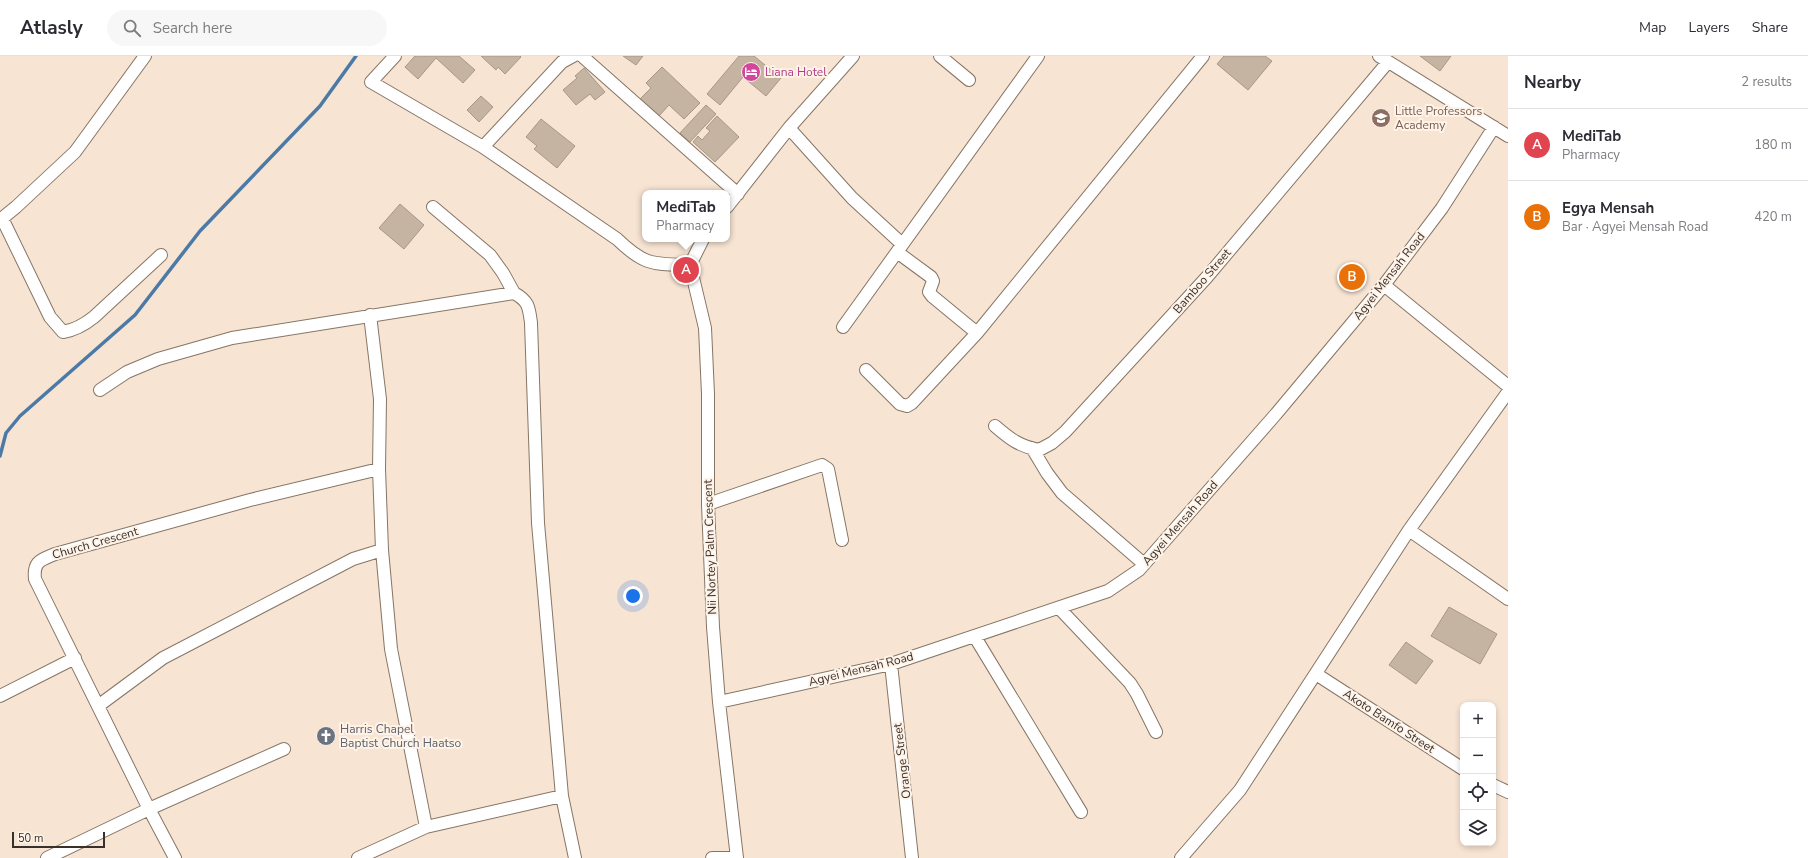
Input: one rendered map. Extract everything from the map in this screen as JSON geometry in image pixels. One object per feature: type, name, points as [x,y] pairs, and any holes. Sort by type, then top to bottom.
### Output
[{"type":"street","points":[[145,56],[75,152],[1,219],[50,317],[63,332],[71,331],[94,318],[161,255]]},
{"type":"street","points":[[395,56],[371,82],[483,147],[617,239],[633,254],[647,262],[690,265],[702,242]]},
{"type":"street","points":[[483,147],[562,62],[570,56]]},
{"type":"street","points":[[582,56],[738,194]]},
{"type":"street","points":[[730,203],[789,128],[853,56]]},
{"type":"street","points":[[940,56],[969,80]]},
{"type":"street","points":[[843,328],[1038,56]]},
{"type":"street","points":[[866,370],[900,404],[907,406],[912,403],[977,333],[1203,56]]},
{"type":"street","points":[[1383,59],[1508,136]]},
{"type":"street","name":"Bamboo Street","points":[[1032,448],[1039,450],[1052,443],[1070,426],[1208,277],[1383,59]]},
{"type":"street","name":"Agyei Mensah Road","points":[[719,702],[890,664],[1108,592],[1139,570],[1276,414],[1384,284],[1442,208],[1494,127]]},
{"type":"street","points":[[789,128],[852,198],[900,248],[931,277],[933,282],[929,292],[932,296],[977,333]]},
{"type":"street","points":[[433,207],[490,255],[503,273],[514,293],[521,297],[529,307],[531,323],[538,523],[562,796],[575,858]]},
{"type":"street","name":"Nii Nortey Palm Crescent","points":[[690,265],[705,328],[708,394],[708,504],[713,627],[719,702],[737,858]]},
{"type":"street","points":[[1384,284],[1508,386]]},
{"type":"street","points":[[100,390],[127,372],[158,359],[232,338],[514,293]]},
{"type":"street","points":[[370,315],[380,399],[379,469],[382,550],[391,649],[426,828]]},
{"type":"street","points":[[1181,858],[1240,790],[1409,530],[1508,392]]},
{"type":"street","points":[[995,426],[1010,439],[1024,447],[1032,448],[1047,473],[1062,493],[1144,564]]},
{"type":"street","points":[[708,504],[822,465],[828,469],[842,540]]},
{"type":"street","name":"Church Crescent","points":[[175,858],[149,809],[35,579],[34,570],[36,565],[41,559],[55,554],[250,500],[379,469]]},
{"type":"street","points":[[1409,530],[1508,599]]},
{"type":"street","points":[[98,706],[163,658],[354,559],[382,550]]},
{"type":"street","points":[[1059,608],[1130,683],[1156,732]]},
{"type":"street","points":[[975,637],[1081,812]]},
{"type":"street","points":[[0,696],[75,658]]},
{"type":"street","name":"Orange Street","points":[[890,664],[912,858]]},
{"type":"street","name":"Akoto Bamfo Street","points":[[1316,674],[1460,767]]},
{"type":"street","points":[[47,858],[149,809],[284,749]]},
{"type":"street","points":[[1496,786],[1508,792]]},
{"type":"street","points":[[358,858],[426,828],[562,796]]},
{"type":"street","points":[[712,858],[731,858]]},
{"type":"building","points":[[415,56],[459,56],[475,70],[463,83],[436,58],[418,79],[405,67]]},
{"type":"building","points":[[481,56],[521,57],[505,74],[498,67],[496,70]]},
{"type":"building","points":[[623,56],[643,56],[636,65]]},
{"type":"building","points":[[739,56],[754,56],[781,78],[766,96],[743,77],[720,105],[707,94]]},
{"type":"building","points":[[1224,56],[1265,56],[1272,61],[1248,90],[1217,64]]},
{"type":"building","points":[[1420,56],[1451,56],[1440,71]]},
{"type":"building","points":[[662,67],[700,103],[684,119],[669,105],[659,116],[640,99],[651,88],[646,83]]},
{"type":"building","points":[[584,68],[605,92],[595,100],[590,94],[576,105],[563,90],[577,78],[575,76]]},
{"type":"building","points":[[481,96],[493,107],[479,122],[467,110]]},
{"type":"building","points":[[706,105],[716,114],[690,142],[680,133]]},
{"type":"building","points":[[717,116],[739,137],[715,162],[693,142],[698,136],[702,140],[710,131],[706,128]]},
{"type":"building","points":[[541,119],[575,146],[557,168],[534,149],[537,146],[526,137]]},
{"type":"building","points":[[400,204],[424,225],[404,249],[379,228]]},
{"type":"building","points":[[1449,607],[1497,634],[1480,664],[1431,636]]},
{"type":"building","points":[[1406,642],[1433,661],[1416,684],[1389,665]]},
{"type":"waterway","points":[[0,456],[6,433],[20,416],[135,315],[200,231],[320,106],[356,56]]},
{"type":"place","name":"Liana Hotel","points":[[751,72]]},
{"type":"place","name":"Little Professors Academy","points":[[1381,118]]},
{"type":"place","name":"MediTab","points":[[686,270]]},
{"type":"place","name":"Egya Mensah","points":[[1352,277]]},
{"type":"place","name":"Harris Chapel Baptist Church Haatso","points":[[326,736]]}]
